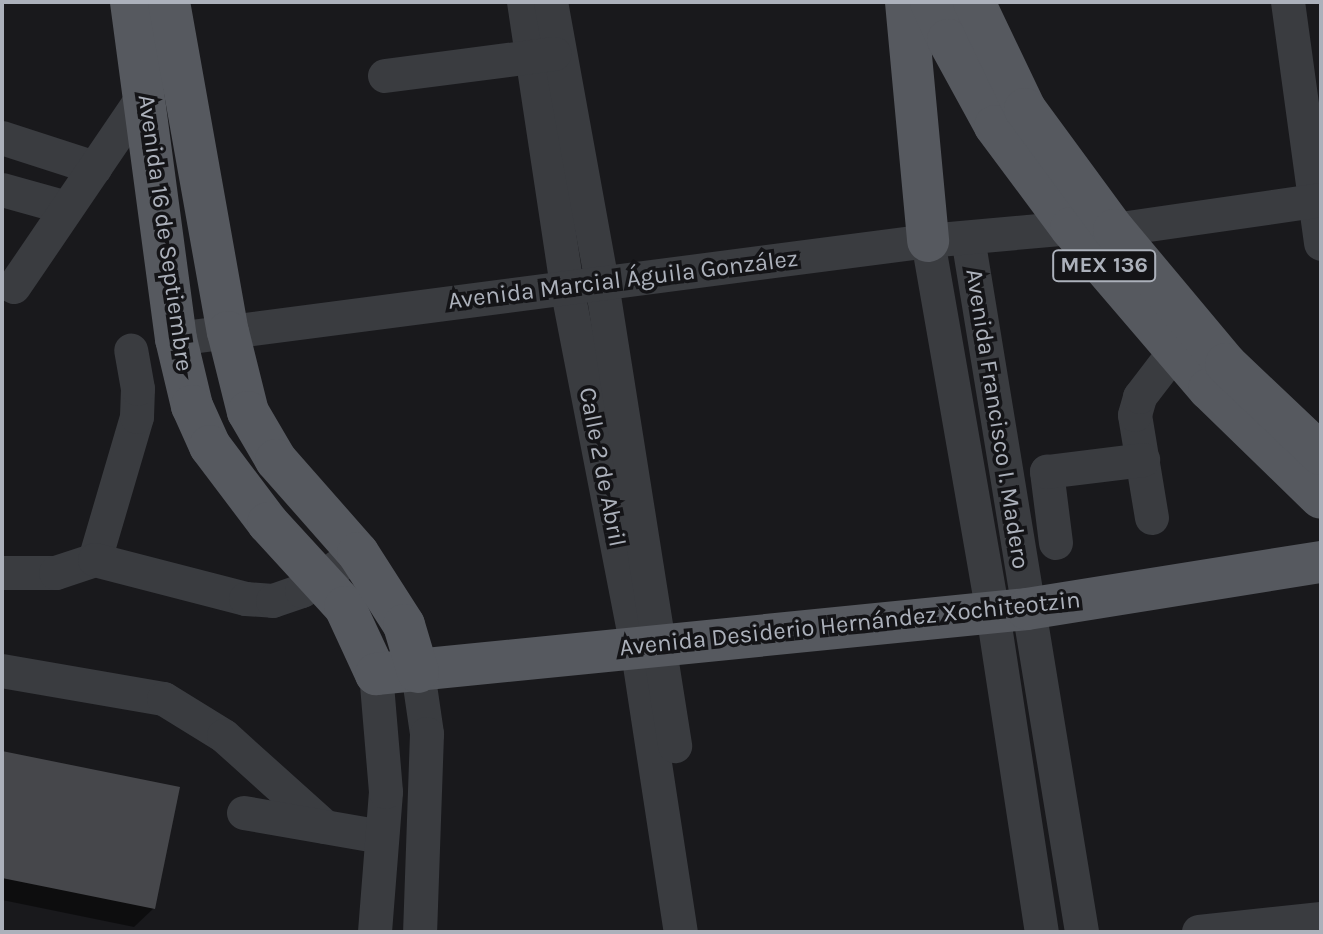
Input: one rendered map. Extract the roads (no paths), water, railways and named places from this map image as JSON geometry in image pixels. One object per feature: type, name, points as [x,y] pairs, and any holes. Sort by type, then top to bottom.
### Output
[{"type":"main road","name":"Avenida 16 de Septiembre","points":[[131,2],[176,339],[192,406],[210,446],[268,523],[345,607],[376,674]]},
{"type":"main road","name":"Avenida 16 de Septiembre","points":[[169,2],[228,332],[248,412],[269,448],[358,553],[404,625],[418,672]]},
{"type":"main road","points":[[906,2],[948,240]]},
{"type":"main road","name":"MEX 136","points":[[931,2],[995,126],[1071,228],[1209,389],[1321,498]]},
{"type":"main road","name":"MEX 136","points":[[974,2],[1025,109],[1114,230],[1226,364],[1321,454]]},
{"type":"main road","points":[[166,250],[212,243]]},
{"type":"main road","name":"Avenida Desiderio Hernández Xochiteotzin","points":[[376,674],[1010,611],[1321,562]]},
{"type":"street","name":"Calle 2 de Abril","points":[[524,2],[546,54],[602,284],[616,460],[649,645],[691,922]]},
{"type":"street","name":"Calle 2 de Abril","points":[[551,2],[546,54],[567,287],[616,460]]},
{"type":"street","points":[[1288,2],[1321,244]]},
{"type":"street","points":[[385,76],[546,54]]},
{"type":"street","points":[[14,287],[18,250],[67,208],[144,96]]},
{"type":"street","points":[[2,138],[95,168]]},
{"type":"street","points":[[2,190],[67,208]]},
{"type":"street","points":[[1114,230],[1317,201]]},
{"type":"street","name":"Avenida Marcial Águila González","points":[[176,339],[948,240],[1071,228],[1114,230]]},
{"type":"street","name":"Avenida Francisco I. Madero","points":[[948,240],[1001,440],[1023,811],[1042,932]]},
{"type":"street","name":"Avenida Francisco I. Madero","points":[[948,240],[964,446],[1060,804],[1082,932]]},
{"type":"street","points":[[1152,518],[1135,415],[1140,397],[1176,350]]},
{"type":"street","points":[[95,560],[137,417],[138,389],[131,351]]},
{"type":"street","points":[[964,446],[1001,440]]},
{"type":"street","points":[[1056,543],[1047,472],[1143,460]]},
{"type":"street","points":[[2,573],[56,573],[95,560],[246,599],[273,601],[320,580],[358,553]]},
{"type":"street","points":[[2,671],[164,699],[224,736],[325,827]]},
{"type":"street","name":"Avenida 16 de Septiembre","points":[[418,672],[427,734],[420,932]]},
{"type":"street","name":"Avenida 16 de Septiembre","points":[[375,932],[386,792],[376,674]]},
{"type":"street","points":[[1023,811],[1060,804]]},
{"type":"street","points":[[244,813],[382,837]]},
{"type":"street","points":[[1199,932],[1321,919]]}]
